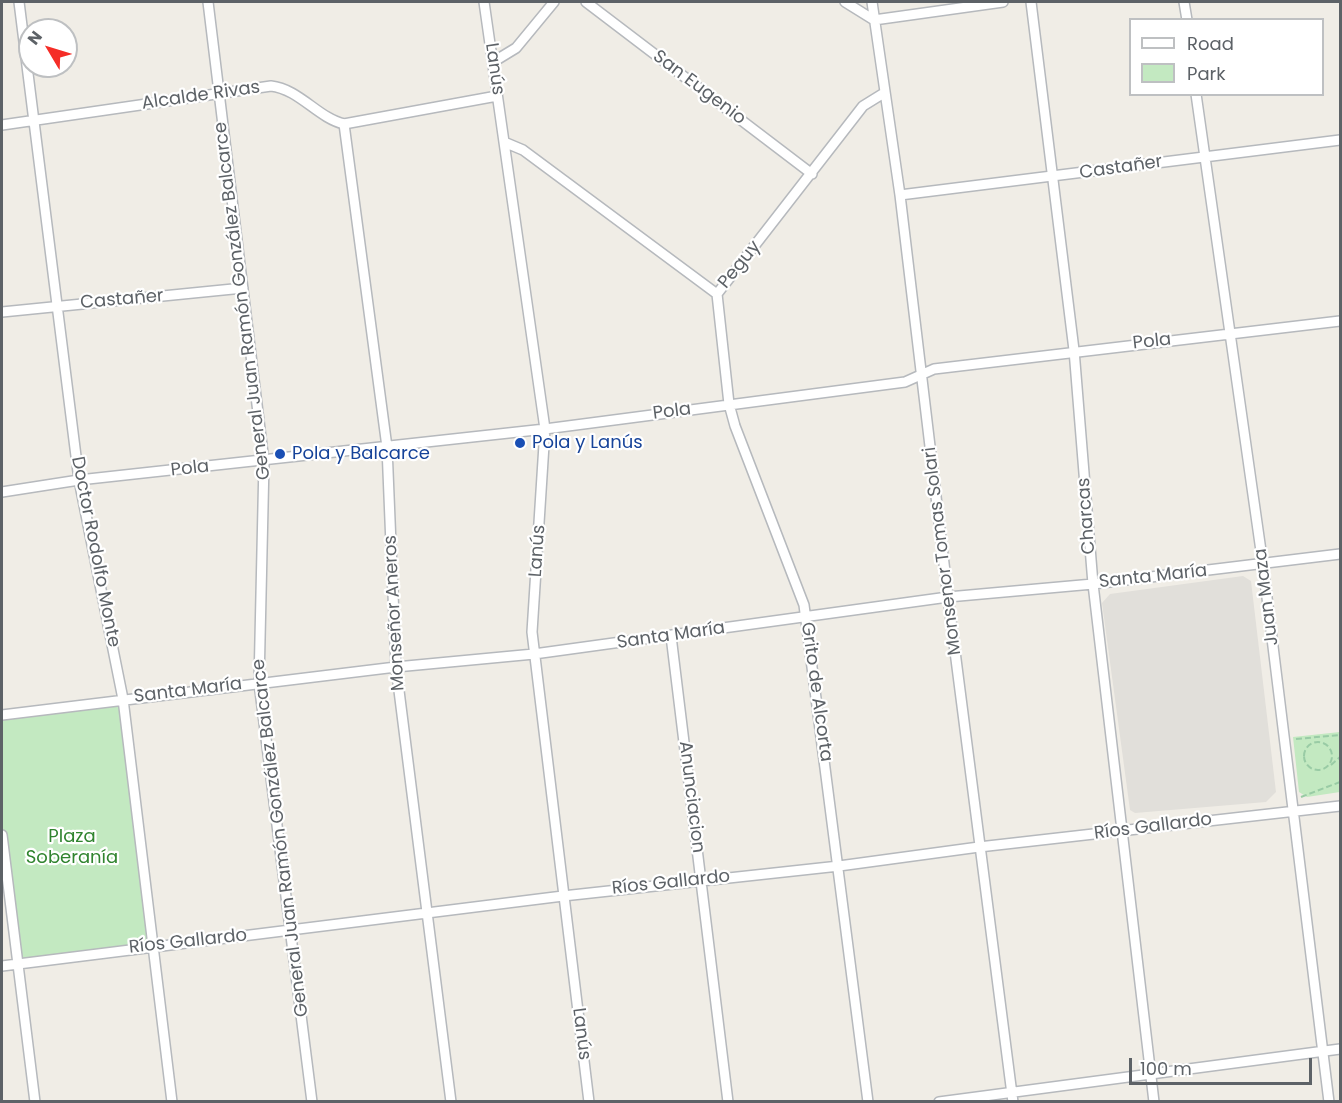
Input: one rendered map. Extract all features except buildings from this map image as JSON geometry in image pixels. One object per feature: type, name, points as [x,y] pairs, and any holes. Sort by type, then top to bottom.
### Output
[{"type":"street","name":"Doctor Rodolfo Monte","points":[[19,2],[79,480],[123,699],[172,1101]]},
{"type":"street","name":"General Juan Ramón González Balcarce","points":[[208,2],[264,462],[259,683],[312,1101]]},
{"type":"street","name":"Lanús","points":[[484,2],[545,429],[532,632],[589,1101]]},
{"type":"street","points":[[493,62],[516,48],[554,2]]},
{"type":"street","name":"San Eugenio","points":[[586,2],[812,174]]},
{"type":"street","points":[[845,2],[874,20],[1003,2]]},
{"type":"street","name":"Monsenor Tomas Solari","points":[[872,2],[900,195],[948,597],[1013,1097]]},
{"type":"street","name":"Charcas","points":[[1031,2],[1074,350],[1093,584],[1154,1101]]},
{"type":"street","points":[[1184,2],[1186,18]]},
{"type":"street","name":"Alcalde Rivas","points":[[2,125],[219,93],[278,87],[334,122],[344,124]]},
{"type":"street","name":"Peguy","points":[[504,142],[523,150],[717,294],[812,174],[862,106],[884,93]]},
{"type":"street","points":[[344,124],[497,96]]},
{"type":"street","name":"Juan Maza","points":[[1196,96],[1263,565],[1329,1101]]},
{"type":"street","name":"Monseñor Aneros","points":[[344,124],[387,447],[396,667],[451,1101]]},
{"type":"street","name":"Castañer","points":[[900,195],[1053,178],[1341,140]]},
{"type":"street","name":"Castañer","points":[[2,312],[243,288]]},
{"type":"street","name":"Grito de Alcorta","points":[[717,294],[729,404],[804,605],[868,1101]]},
{"type":"street","name":"Pola","points":[[2,492],[79,480],[264,462],[545,429],[905,382],[934,369],[1074,350],[1341,321]]},
{"type":"street","name":"Santa María","points":[[2,715],[396,667],[534,654],[948,597],[1093,584],[1341,554]]},
{"type":"street","name":"Anunciacion","points":[[671,636],[728,1101]]},
{"type":"street","name":"Ríos Gallardo","points":[[2,966],[153,945],[290,931],[702,879],[839,866],[980,847],[1341,806]]},
{"type":"street","points":[[2,835],[35,1101]]},
{"type":"street","points":[[939,1101],[1013,1097],[1341,1049]]},
{"type":"path","points":[[1283,741],[1339,735]]},
{"type":"path","points":[[1328,767],[1333,754],[1328,745],[1320,741],[1307,747],[1304,756],[1307,765],[1319,770],[1328,767],[1341,757]]},
{"type":"path","points":[[1291,799],[1341,782]]},
{"type":"shaded area","points":[[1243,576],[1251,581],[1276,792],[1266,802],[1135,813],[1130,810],[1102,603],[1110,594]]},
{"type":"green space","name":"Plaza Soberanía","points":[[123,699],[153,945],[17,964],[2,835],[2,715]]},
{"type":"green space","points":[[1340,732],[1340,792],[1307,797],[1299,792],[1293,737]]},
{"type":"place","name":"Pola y Lanús","points":[[520,443]]},
{"type":"place","name":"Pola y Balcarce","points":[[280,454]]}]
